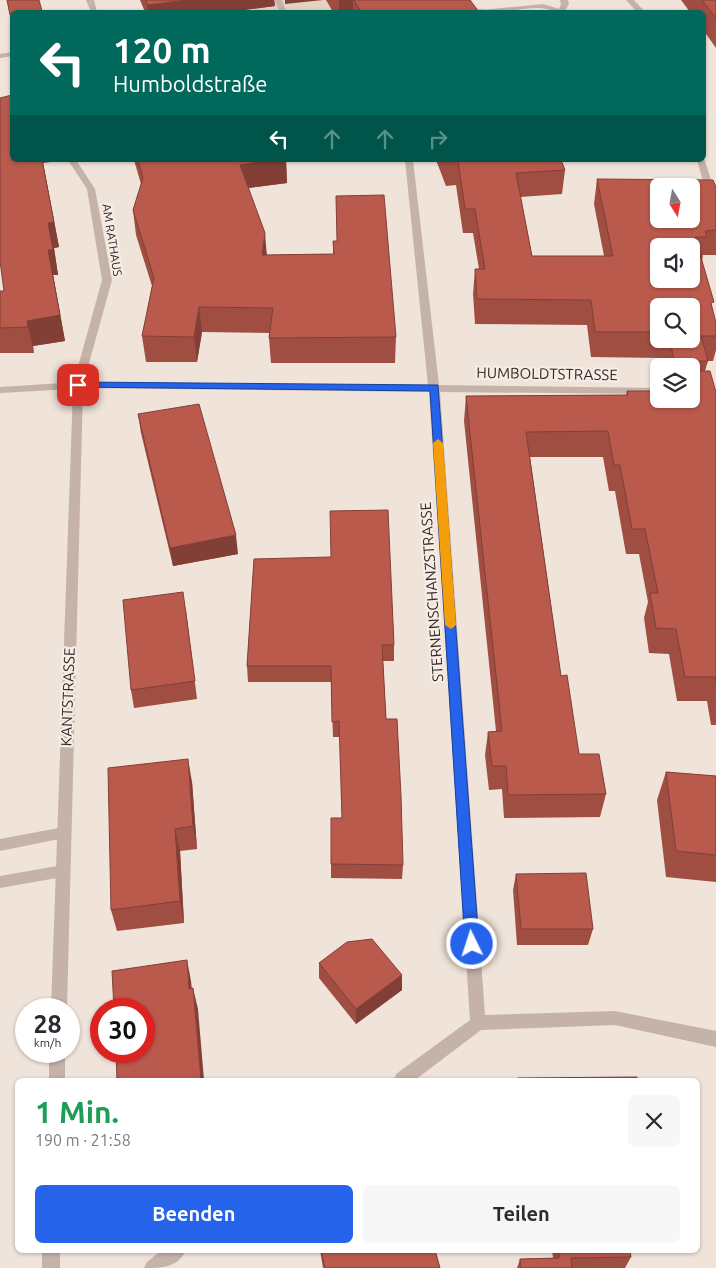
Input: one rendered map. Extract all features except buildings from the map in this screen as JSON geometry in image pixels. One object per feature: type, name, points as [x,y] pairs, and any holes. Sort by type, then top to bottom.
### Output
[{"type":"street","points":[[532,0],[554,10]]},
{"type":"street","points":[[630,0],[639,10]]},
{"type":"street","points":[[502,10],[543,6]]},
{"type":"street","name":"AM RATHAUS","points":[[73,162],[91,189],[107,280],[78,385]]},
{"type":"street","name":"STERNENSCHANZSTRASSE","points":[[409,162],[434,388],[478,1023]]},
{"type":"street","points":[[702,162],[716,210]]},
{"type":"street","name":"HUMBOLDTSTRASSE","points":[[0,390],[78,385],[650,391]]},
{"type":"street","name":"KANTSTRASSE","points":[[59,998],[78,385]]},
{"type":"street","points":[[0,845],[64,833]]},
{"type":"street","points":[[0,882],[63,872]]},
{"type":"street","points":[[405,1078],[478,1023],[615,1018],[716,1039]]},
{"type":"street","points":[[57,1078],[58,1063]]},
{"type":"street","points":[[51,1268],[52,1253]]},
{"type":"street","points":[[153,1268],[173,1253]]},
{"type":"shaded area","points":[[254,0],[326,0],[332,10],[250,10],[258,9]]},
{"type":"slow traffic","points":[[438,443],[451,625]]},
{"type":"route","points":[[78,385],[434,388],[472,944]]}]
